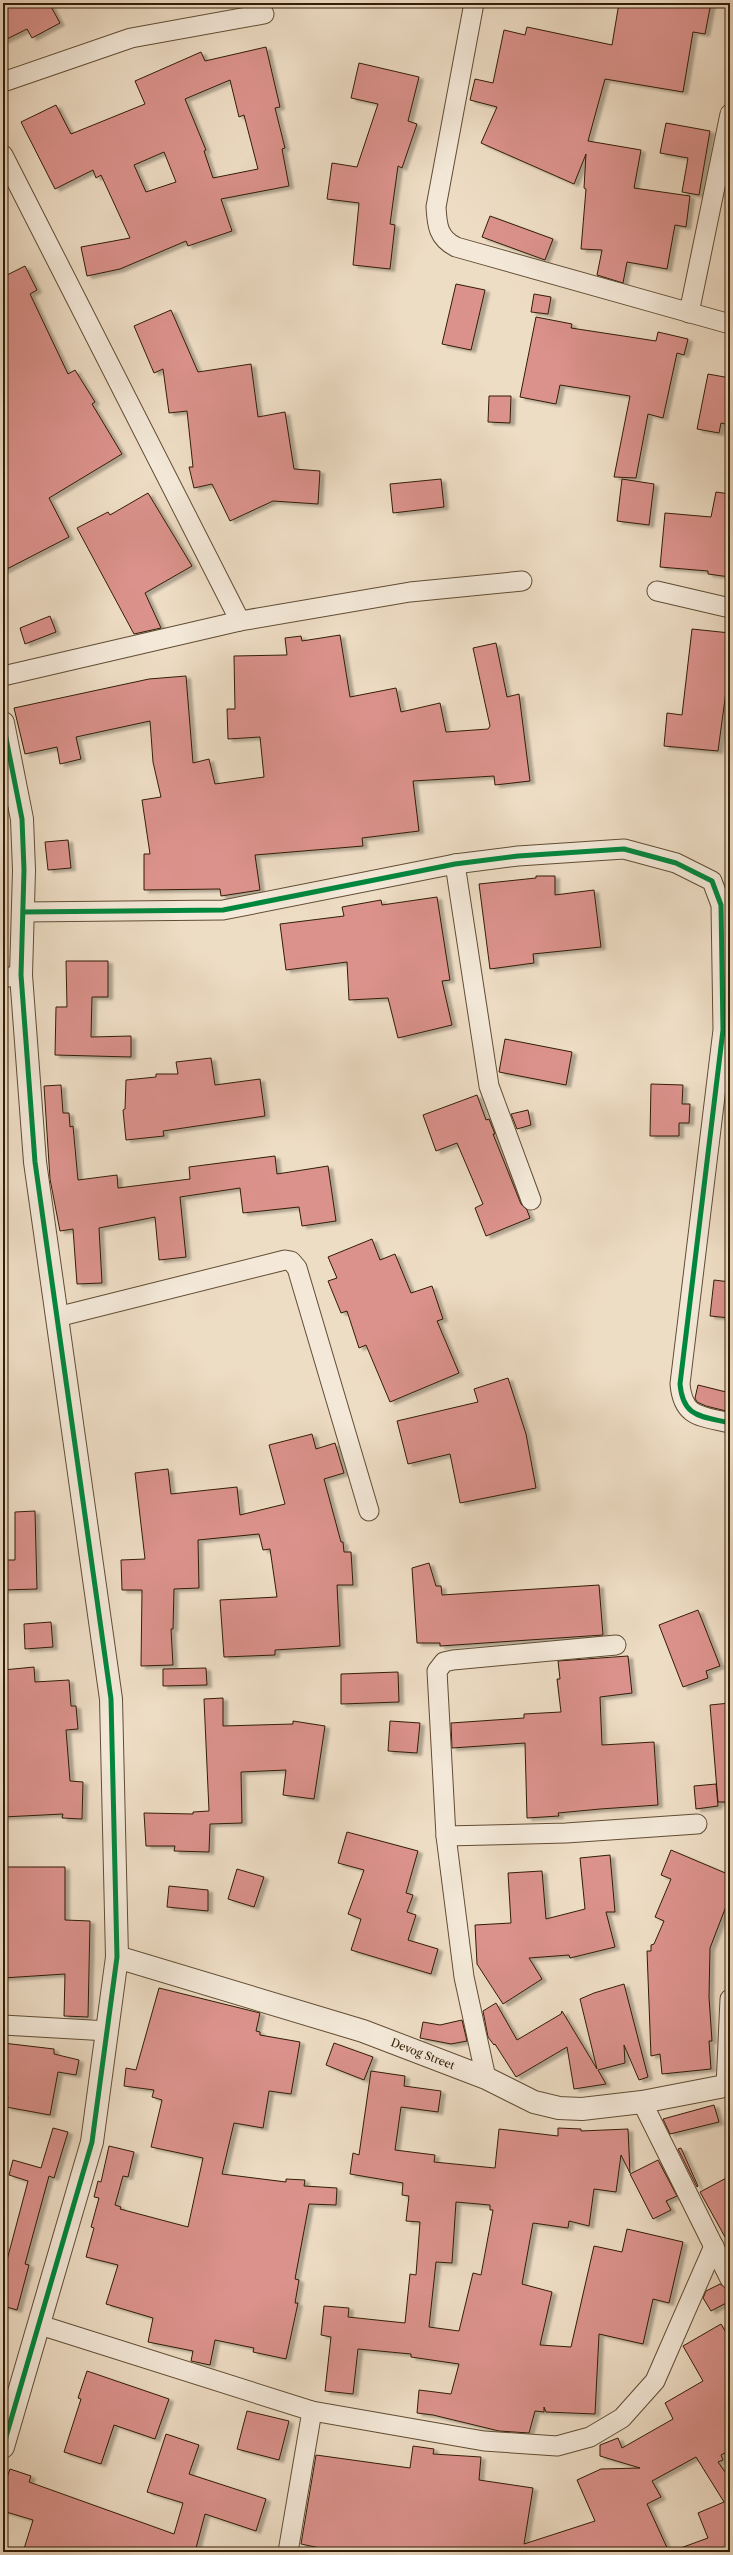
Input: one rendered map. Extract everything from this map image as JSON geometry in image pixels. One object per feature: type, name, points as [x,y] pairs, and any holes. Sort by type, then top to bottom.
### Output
[{"type":"street","points":[[474,3],[436,207],[437,227],[446,242],[456,247],[730,324]]},
{"type":"street","points":[[3,82],[131,38],[264,14]]},
{"type":"street","points":[[689,313],[730,114]]},
{"type":"street","points":[[3,155],[240,621]]},
{"type":"street","points":[[3,676],[240,621],[410,592],[522,582]]},
{"type":"street","points":[[658,591],[730,608]]},
{"type":"street","points":[[3,723],[22,819],[23,912],[12,976],[35,1162],[111,1699],[117,1957],[92,2142],[40,2325],[4,2441]]},
{"type":"street","points":[[23,912],[223,910],[455,864],[518,856],[624,849],[676,863],[712,881],[722,905],[723,1030],[680,1384],[681,1398],[685,1407],[697,1416],[730,1423]]},
{"type":"street","points":[[455,864],[489,1086],[531,1200]]},
{"type":"street","points":[[57,1317],[285,1260],[291,1262],[297,1268],[369,1511]]},
{"type":"street","points":[[486,2078],[464,1977],[446,1836],[437,1671],[444,1662],[453,1660],[616,1645]]},
{"type":"street","points":[[446,1836],[566,1833],[697,1824]]},
{"type":"street","name":"Devog Street","points":[[117,1957],[363,2031],[486,2078],[534,2102],[559,2108],[582,2109],[642,2102],[728,2085]]},
{"type":"street","points":[[728,2085],[730,1999]]},
{"type":"street","points":[[3,2025],[108,2031]]},
{"type":"street","points":[[642,2102],[730,2279]]},
{"type":"street","points":[[40,2325],[312,2411],[484,2441],[557,2446],[590,2437],[622,2418],[655,2381],[714,2246]]},
{"type":"street","points":[[288,2552],[312,2411]]},
{"type":"building","points":[[3,3],[49,3],[60,23],[32,38],[27,29],[3,41]]},
{"type":"building","points":[[619,3],[711,3],[705,34],[693,32],[683,92],[605,79],[588,141],[641,150],[634,188],[690,196],[686,227],[675,225],[667,269],[627,262],[623,283],[597,275],[602,250],[581,249],[586,189],[584,188],[586,154],[574,184],[481,143],[497,107],[470,100],[475,79],[493,83],[504,30],[525,35],[527,27],[612,45]]},
{"type":"building","points":[[266,47],[280,107],[275,108],[285,148],[282,149],[289,186],[221,199],[232,231],[188,246],[186,241],[120,269],[87,276],[81,247],[130,238],[101,175],[96,178],[93,170],[55,189],[21,122],[56,105],[71,134],[145,104],[135,81],[201,52],[205,61]],"holes":[[[230,80],[239,117],[244,115],[258,169],[213,178],[204,151],[206,150],[185,99]],[[164,152],[176,182],[146,192],[134,165]]]},
{"type":"building","points":[[359,63],[419,77],[408,121],[417,124],[402,168],[398,166],[390,224],[395,225],[390,269],[353,265],[359,203],[327,199],[332,163],[357,167],[378,104],[351,98]]},
{"type":"building","points":[[666,123],[710,131],[699,195],[682,192],[688,158],[660,153]]},
{"type":"building","points":[[490,216],[553,239],[545,260],[482,237]]},
{"type":"building","points":[[25,266],[37,290],[30,294],[68,374],[75,370],[95,402],[92,404],[122,454],[49,498],[69,537],[3,571],[3,277]]},
{"type":"building","points":[[456,284],[485,290],[471,350],[442,344]]},
{"type":"building","points":[[534,294],[551,297],[548,314],[531,312]]},
{"type":"building","points":[[171,310],[198,372],[251,364],[258,417],[285,412],[294,469],[320,471],[318,504],[273,501],[230,521],[212,484],[194,488],[189,467],[193,467],[187,411],[169,413],[163,369],[154,373],[134,326]]},
{"type":"building","points":[[536,317],[572,324],[571,328],[656,341],[658,332],[688,339],[684,355],[677,353],[663,418],[648,414],[636,478],[614,477],[630,396],[560,385],[556,404],[520,397]]},
{"type":"building","points":[[708,374],[730,378],[730,425],[721,423],[719,433],[697,429]]},
{"type":"building","points":[[489,396],[511,396],[510,423],[488,422]]},
{"type":"building","points":[[441,479],[444,507],[393,513],[390,484]]},
{"type":"building","points":[[622,479],[654,484],[649,525],[617,521]]},
{"type":"building","points":[[716,492],[730,494],[730,577],[708,574],[708,571],[660,567],[665,513],[711,517]]},
{"type":"building","points":[[148,493],[192,566],[145,593],[161,628],[134,634],[77,528],[108,512],[110,515]]},
{"type":"building","points":[[50,616],[56,632],[25,644],[20,628]]},
{"type":"building","points":[[692,629],[730,633],[730,662],[718,751],[664,746],[667,713],[682,715]]},
{"type":"building","points":[[340,635],[350,697],[396,688],[401,712],[440,703],[446,732],[488,729],[490,726],[473,648],[496,643],[507,697],[519,694],[530,781],[495,785],[494,776],[413,781],[419,831],[362,838],[363,846],[255,855],[260,890],[221,896],[220,889],[144,890],[144,854],[150,854],[142,800],[161,797],[153,762],[150,721],[76,737],[81,759],[60,764],[57,747],[25,754],[14,708],[149,679],[186,676],[193,763],[209,759],[215,784],[264,777],[260,737],[228,739],[227,709],[235,709],[234,656],[287,655],[285,638],[301,636],[302,641]]},
{"type":"building","points":[[68,840],[71,868],[48,870],[45,842]]},
{"type":"building","points":[[536,876],[555,876],[555,895],[594,890],[601,947],[533,954],[534,963],[490,969],[479,884],[536,878]]},
{"type":"building","points":[[437,897],[450,980],[442,981],[452,1025],[398,1038],[388,998],[349,1000],[347,962],[286,970],[280,924],[344,916],[342,907],[381,900],[382,905]]},
{"type":"building","points":[[66,961],[108,961],[108,997],[92,997],[91,1037],[131,1036],[131,1057],[55,1055],[56,1007],[67,1007]]},
{"type":"building","points":[[505,1039],[572,1052],[566,1085],[499,1072]]},
{"type":"building","points":[[211,1058],[215,1085],[260,1079],[265,1116],[163,1131],[164,1136],[126,1140],[123,1110],[125,1109],[126,1080],[156,1077],[156,1074],[178,1074],[176,1062]]},
{"type":"building","points":[[651,1084],[683,1085],[682,1104],[690,1104],[689,1123],[679,1123],[679,1136],[650,1136]]},
{"type":"building","points":[[61,1085],[63,1113],[69,1113],[70,1127],[73,1126],[78,1180],[117,1175],[118,1188],[190,1179],[189,1167],[275,1156],[277,1174],[328,1166],[336,1221],[302,1226],[299,1207],[243,1213],[240,1188],[180,1197],[186,1257],[159,1260],[155,1217],[99,1228],[102,1283],[77,1284],[73,1229],[60,1231],[50,1179],[44,1086]]},
{"type":"building","points":[[477,1095],[486,1120],[489,1119],[495,1134],[493,1134],[521,1204],[527,1210],[530,1218],[486,1236],[475,1208],[483,1204],[457,1143],[436,1151],[423,1115]]},
{"type":"building","points":[[528,1110],[531,1125],[517,1129],[511,1114]]},
{"type":"building","points":[[372,1239],[380,1260],[395,1254],[411,1293],[432,1286],[443,1319],[437,1321],[459,1373],[390,1402],[366,1345],[359,1348],[347,1311],[341,1313],[328,1281],[337,1278],[328,1257]]},
{"type":"building","points":[[714,1280],[730,1282],[730,1318],[710,1316]]},
{"type":"building","points":[[508,1378],[526,1434],[536,1488],[460,1503],[450,1454],[408,1464],[397,1421],[478,1402],[474,1389]]},
{"type":"building","points":[[698,1385],[730,1393],[730,1412],[706,1406],[697,1402],[695,1398]]},
{"type":"building","points":[[312,1434],[316,1449],[335,1443],[344,1473],[324,1479],[341,1542],[343,1542],[344,1552],[351,1552],[353,1585],[337,1585],[340,1646],[275,1650],[275,1655],[224,1657],[220,1600],[277,1597],[270,1549],[263,1550],[259,1534],[198,1540],[199,1588],[174,1589],[173,1629],[171,1629],[173,1665],[141,1666],[142,1590],[122,1590],[121,1560],[145,1559],[135,1473],[168,1469],[171,1494],[237,1487],[240,1515],[285,1504],[269,1445]]},
{"type":"building","points":[[35,1511],[37,1589],[3,1590],[3,1560],[15,1560],[15,1512]]},
{"type":"building","points":[[429,1563],[436,1586],[441,1586],[442,1595],[599,1585],[603,1635],[440,1646],[440,1643],[417,1643],[412,1568]]},
{"type":"building","points":[[698,1610],[720,1666],[706,1671],[708,1678],[683,1687],[659,1625]]},
{"type":"building","points":[[51,1622],[53,1647],[25,1649],[24,1624]]},
{"type":"building","points":[[628,1656],[632,1693],[600,1697],[602,1745],[654,1742],[658,1805],[558,1813],[559,1816],[527,1818],[525,1743],[452,1748],[451,1723],[524,1718],[524,1714],[561,1712],[557,1679],[560,1679],[558,1661]]},
{"type":"building","points":[[34,1667],[35,1682],[69,1680],[71,1706],[76,1706],[78,1729],[66,1730],[70,1781],[83,1782],[82,1819],[62,1818],[63,1814],[3,1817],[3,1670]]},
{"type":"building","points":[[206,1668],[207,1685],[163,1686],[163,1669]]},
{"type":"building","points":[[398,1672],[399,1702],[341,1704],[341,1674]]},
{"type":"building","points":[[223,1698],[223,1726],[293,1724],[293,1721],[325,1726],[314,1799],[283,1795],[286,1770],[241,1772],[242,1823],[210,1824],[209,1852],[174,1851],[175,1846],[146,1846],[144,1813],[193,1814],[193,1812],[209,1811],[204,1699]]},
{"type":"building","points":[[730,1703],[730,1802],[718,1802],[710,1705]]},
{"type":"building","points":[[390,1721],[420,1723],[417,1753],[388,1751]]},
{"type":"building","points":[[716,1784],[718,1806],[696,1809],[694,1786]]},
{"type":"building","points":[[347,1832],[418,1851],[406,1893],[413,1895],[407,1912],[416,1915],[408,1940],[438,1949],[431,1974],[351,1950],[361,1919],[348,1914],[364,1870],[338,1863]]},
{"type":"building","points":[[671,1850],[730,1875],[730,1896],[710,1948],[709,1997],[712,2041],[709,2041],[711,2069],[662,2074],[660,2054],[651,2056],[647,1951],[651,1951],[651,1945],[654,1944],[664,1921],[655,1917],[671,1879],[661,1875]]},
{"type":"building","points":[[610,1855],[615,1912],[606,1912],[615,1947],[570,1958],[569,1955],[529,1958],[542,1979],[503,2004],[477,1964],[475,1925],[511,1923],[508,1873],[542,1871],[546,1919],[585,1909],[580,1858]]},
{"type":"building","points":[[3,1867],[65,1867],[65,1920],[90,1921],[88,2017],[64,2016],[65,1974],[3,1978]]},
{"type":"building","points":[[237,1869],[264,1877],[254,1907],[228,1899]]},
{"type":"building","points":[[169,1886],[208,1890],[208,1911],[167,1907]]},
{"type":"building","points":[[624,1984],[648,2077],[639,2080],[624,2045],[625,2063],[598,2070],[606,2084],[574,2089],[567,2047],[516,2077],[495,2044],[494,2045],[488,2037],[483,2011],[496,2003],[517,2040],[561,2014],[562,2011],[597,2069],[580,1999]]},
{"type":"building","points":[[159,1988],[260,2013],[256,2031],[260,2032],[260,2035],[300,2042],[291,2094],[269,2091],[263,2128],[234,2123],[222,2174],[286,2182],[286,2179],[305,2180],[304,2186],[337,2188],[336,2205],[309,2204],[295,2279],[299,2280],[295,2303],[298,2303],[286,2359],[253,2352],[254,2348],[215,2340],[210,2365],[191,2361],[193,2351],[148,2342],[153,2318],[106,2304],[118,2265],[86,2257],[94,2228],[91,2227],[99,2198],[94,2197],[98,2181],[101,2182],[109,2146],[134,2152],[128,2177],[123,2176],[115,2205],[121,2207],[120,2209],[188,2227],[203,2158],[151,2147],[162,2100],[152,2097],[154,2090],[124,2086],[126,2068],[136,2070]]},
{"type":"building","points":[[462,2020],[467,2041],[451,2044],[420,2038],[423,2022],[440,2025]]},
{"type":"building","points":[[3,2043],[54,2049],[54,2054],[79,2060],[76,2075],[58,2072],[50,2115],[6,2107],[8,2097],[3,2096]]},
{"type":"building","points":[[334,2043],[373,2057],[364,2080],[326,2065]]},
{"type":"building","points":[[371,2071],[405,2076],[404,2086],[441,2091],[438,2112],[401,2107],[395,2150],[435,2155],[434,2162],[495,2168],[499,2129],[558,2136],[558,2128],[581,2129],[581,2131],[628,2129],[630,2173],[621,2155],[616,2192],[594,2189],[589,2226],[569,2221],[568,2228],[533,2223],[522,2284],[552,2292],[540,2345],[571,2347],[594,2246],[622,2252],[627,2229],[683,2242],[669,2303],[653,2299],[643,2344],[599,2334],[595,2414],[546,2412],[544,2407],[544,2412],[535,2411],[529,2433],[499,2431],[433,2415],[417,2413],[419,2390],[451,2394],[459,2364],[411,2357],[411,2354],[358,2349],[353,2394],[325,2391],[331,2337],[321,2335],[324,2306],[349,2308],[348,2317],[405,2323],[410,2274],[416,2275],[420,2222],[406,2221],[409,2196],[402,2195],[403,2183],[350,2174],[353,2153],[359,2155]],"holes":[[[456,2202],[490,2205],[490,2210],[493,2210],[481,2275],[473,2273],[459,2331],[429,2327],[436,2262],[452,2263]]]},
{"type":"building","points":[[714,2105],[719,2122],[670,2134],[663,2119]]},
{"type":"building","points":[[53,2128],[68,2132],[54,2178],[49,2176],[25,2264],[29,2265],[17,2310],[3,2306],[3,2259],[7,2260],[28,2181],[9,2175],[13,2160],[41,2168]]},
{"type":"building","points":[[681,2148],[698,2186],[697,2187],[678,2149]]},
{"type":"building","points":[[658,2160],[677,2196],[666,2201],[671,2210],[653,2219],[630,2174]]},
{"type":"building","points":[[730,2176],[730,2246],[700,2192]]},
{"type":"building","points":[[720,2284],[730,2290],[730,2301],[711,2311],[703,2298],[706,2291]]},
{"type":"building","points":[[721,2324],[730,2339],[730,2450],[721,2455],[723,2460],[718,2462],[730,2479],[730,2552],[675,2552],[675,2550],[708,2538],[698,2513],[724,2502],[696,2457],[652,2481],[661,2497],[647,2504],[669,2552],[339,2552],[301,2544],[316,2455],[410,2468],[413,2446],[434,2449],[433,2454],[481,2457],[479,2480],[533,2488],[524,2544],[595,2521],[577,2480],[601,2469],[640,2468],[600,2456],[600,2445],[618,2438],[622,2448],[673,2419],[665,2403],[703,2381],[683,2346]]},
{"type":"building","points":[[87,2371],[169,2399],[155,2439],[114,2425],[101,2464],[64,2452],[81,2399],[78,2398]]},
{"type":"building","points":[[247,2411],[289,2421],[279,2460],[237,2449]]},
{"type":"building","points":[[166,2434],[199,2445],[189,2474],[266,2499],[256,2531],[205,2514],[195,2552],[23,2552],[33,2520],[3,2511],[3,2489],[10,2469],[31,2476],[29,2482],[174,2534],[183,2503],[147,2492]]},
{"type":"cycle path","points":[[3,723],[22,819],[24,870],[21,975],[35,1162],[111,1699],[117,1957],[92,2142],[3,2447]]},
{"type":"cycle path","points":[[23,912],[223,910],[455,864],[518,856],[624,849],[676,863],[712,881],[721,905],[723,1030],[680,1384],[685,1403],[695,1414],[730,1423]]}]
